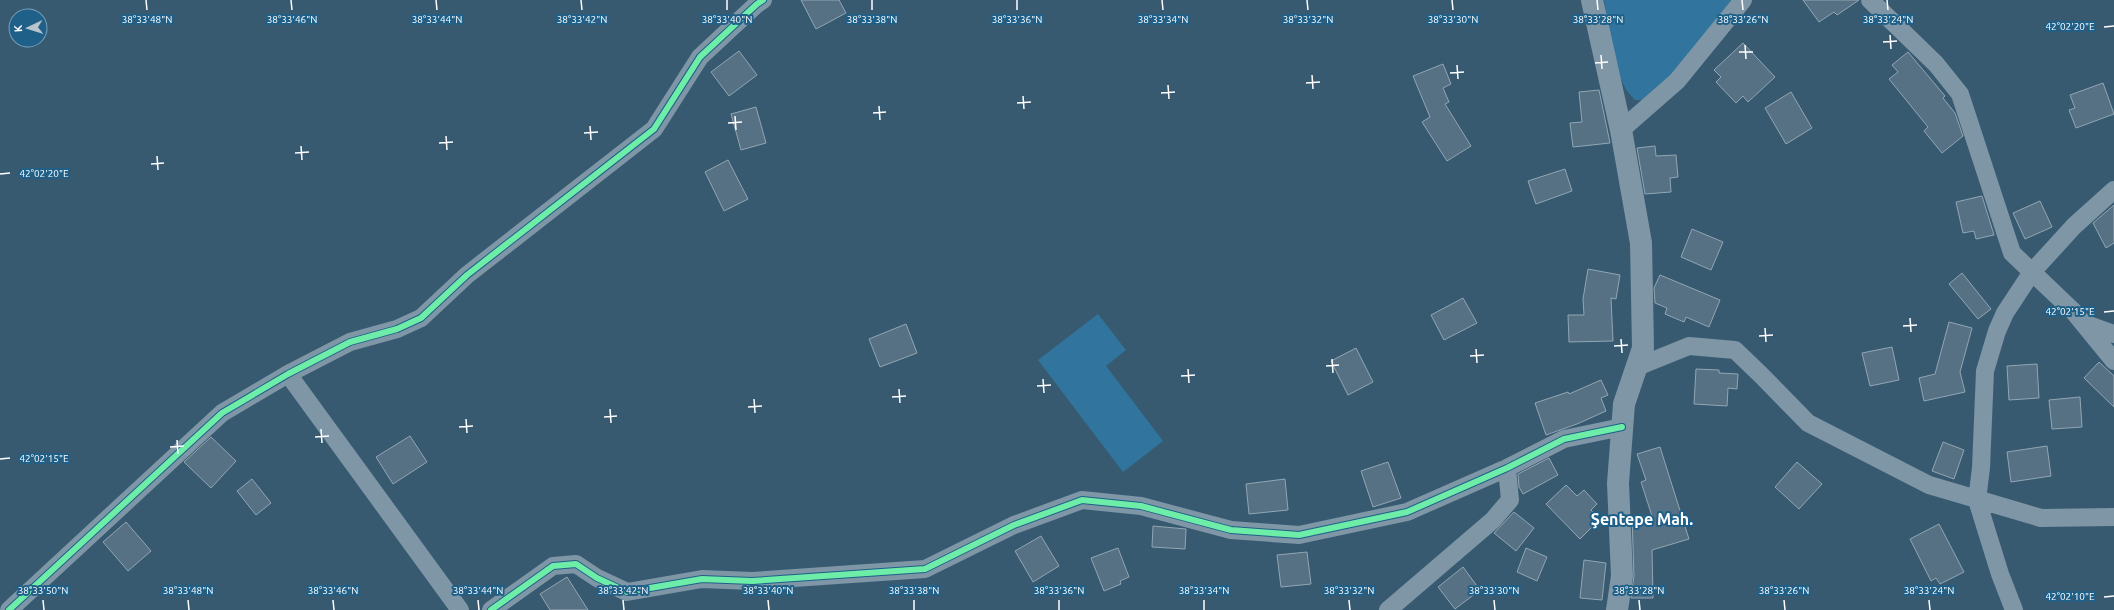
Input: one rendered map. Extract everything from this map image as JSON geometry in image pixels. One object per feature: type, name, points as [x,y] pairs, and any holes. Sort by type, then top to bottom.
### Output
[{"type":"street","points":[[9,610],[222,413],[288,374],[350,342],[398,329],[422,318],[467,275],[654,129],[700,57],[763,0]]},
{"type":"street","points":[[1592,0],[1621,130],[1641,243],[1643,348],[1624,404],[1618,483],[1622,576],[1618,610]]},
{"type":"street","points":[[1621,130],[1677,81],[1743,0]]},
{"type":"street","points":[[1870,0],[1936,64],[1960,94],[2012,253],[2082,322],[2114,361]]},
{"type":"street","points":[[2014,610],[2000,574],[1977,500],[1981,468],[1985,371],[1995,338],[2006,312],[2032,272],[2074,226],[2114,190]]},
{"type":"street","points":[[2082,322],[2114,334]]},
{"type":"street","points":[[1637,367],[1689,346],[1735,350],[1761,374],[1808,423],[1929,485],[2041,518],[2114,517]]},
{"type":"street","points":[[288,374],[460,610]]},
{"type":"street","points":[[491,610],[554,566],[576,564],[597,578],[627,592],[702,580],[752,581],[925,569],[1014,525],[1082,500],[1141,506],[1231,530],[1299,535],[1407,512],[1507,468],[1564,439],[1622,427]]},
{"type":"street","points":[[1388,610],[1493,520],[1510,500],[1507,468]]},
{"type":"shaded area","points":[[1604,0],[1731,0],[1681,66],[1646,100],[1635,100],[1627,90],[1616,66],[1610,40]]},
{"type":"shaded area","points":[[1098,314],[1126,350],[1106,366],[1163,441],[1123,472],[1038,360]]},
{"type":"building","points":[[801,0],[839,0],[846,13],[816,29]]},
{"type":"building","points":[[1803,0],[1859,0],[1837,15],[1834,12],[1819,22]]},
{"type":"building","points":[[1743,43],[1775,77],[1748,102],[1743,96],[1736,103],[1716,82],[1721,77],[1714,70]]},
{"type":"building","points":[[739,51],[757,75],[729,96],[711,72]]},
{"type":"building","points":[[1908,52],[1945,96],[1943,98],[1955,113],[1963,136],[1942,153],[1924,131],[1928,127],[1889,79],[1898,72],[1892,65]]},
{"type":"building","points":[[1443,64],[1451,84],[1443,88],[1449,102],[1445,104],[1471,146],[1447,161],[1422,122],[1430,117],[1413,76]]},
{"type":"building","points":[[2103,83],[2114,114],[2076,128],[2069,110],[2075,108],[2070,95]]},
{"type":"building","points":[[1599,90],[1610,143],[1573,147],[1570,123],[1582,122],[1579,92]]},
{"type":"building","points":[[1791,92],[1812,128],[1786,144],[1765,108]]},
{"type":"building","points":[[756,107],[766,143],[741,150],[731,114]]},
{"type":"building","points":[[1655,146],[1656,156],[1676,155],[1678,177],[1670,178],[1671,192],[1645,194],[1637,148]]},
{"type":"building","points":[[728,160],[748,199],[724,211],[705,172]]},
{"type":"building","points":[[1565,169],[1572,191],[1536,204],[1528,181]]},
{"type":"building","points":[[1982,196],[1994,235],[1976,239],[1974,231],[1963,233],[1956,202]]},
{"type":"building","points":[[2040,201],[2052,227],[2025,239],[2013,213]]},
{"type":"building","points":[[2114,205],[2114,243],[2106,248],[2093,223]]},
{"type":"building","points":[[1692,229],[1723,242],[1711,270],[1681,257]]},
{"type":"building","points":[[1588,269],[1620,275],[1616,299],[1611,298],[1613,341],[1569,342],[1568,315],[1584,315],[1583,299]]},
{"type":"building","points":[[1962,273],[1991,309],[1978,319],[1949,284]]},
{"type":"building","points":[[1660,275],[1720,300],[1709,327],[1686,317],[1684,322],[1665,314],[1667,308],[1655,303],[1654,288]]},
{"type":"building","points":[[1463,298],[1477,323],[1444,340],[1431,315]]},
{"type":"building","points":[[1949,322],[1972,328],[1960,372],[1965,392],[1924,401],[1919,378],[1935,374]]},
{"type":"building","points":[[906,324],[917,353],[880,367],[869,339]]},
{"type":"building","points":[[1892,347],[1899,380],[1870,386],[1862,353]]},
{"type":"building","points":[[1356,348],[1373,382],[1348,395],[1331,361]]},
{"type":"building","points":[[2099,362],[2114,376],[2114,407],[2084,378]]},
{"type":"building","points":[[2037,364],[2039,398],[2009,400],[2007,366]]},
{"type":"building","points":[[1696,369],[1719,370],[1719,373],[1738,374],[1737,389],[1728,388],[1727,406],[1694,404]]},
{"type":"building","points":[[1601,380],[1608,395],[1601,398],[1606,411],[1577,424],[1546,435],[1535,403],[1568,392],[1569,394]]},
{"type":"building","points":[[2080,397],[2082,427],[2052,429],[2049,400]]},
{"type":"building","points":[[410,436],[427,462],[393,484],[376,457]]},
{"type":"building","points":[[211,437],[236,461],[211,488],[184,462]]},
{"type":"building","points":[[1943,442],[1964,450],[1954,479],[1932,471]]},
{"type":"building","points":[[2047,446],[2051,476],[2011,482],[2007,452]]},
{"type":"building","points":[[1660,447],[1689,539],[1652,550],[1653,598],[1631,598],[1634,576],[1632,517],[1652,516],[1641,482],[1646,480],[1637,454]]},
{"type":"building","points":[[1549,458],[1558,475],[1523,494],[1519,487],[1518,474]]},
{"type":"building","points":[[1388,462],[1401,498],[1373,507],[1361,471]]},
{"type":"building","points":[[1797,462],[1822,484],[1799,509],[1775,487]]},
{"type":"building","points":[[252,479],[271,503],[256,515],[237,491]]},
{"type":"building","points":[[1285,479],[1288,510],[1249,514],[1246,484]]},
{"type":"building","points":[[1566,485],[1577,496],[1584,490],[1597,504],[1591,510],[1600,519],[1580,539],[1546,504]]},
{"type":"building","points":[[1514,512],[1534,528],[1516,551],[1494,533]]},
{"type":"building","points":[[126,522],[151,551],[128,571],[103,542]]},
{"type":"building","points":[[1939,524],[1964,572],[1940,584],[1936,578],[1931,581],[1910,539]]},
{"type":"building","points":[[1153,526],[1186,529],[1185,549],[1152,547]]},
{"type":"building","points":[[1041,536],[1059,566],[1033,582],[1015,551]]},
{"type":"building","points":[[1118,548],[1129,577],[1120,581],[1121,584],[1104,591],[1091,558]]},
{"type":"building","points":[[1526,548],[1547,557],[1537,581],[1517,572]]},
{"type":"building","points":[[1307,552],[1311,584],[1281,587],[1277,555]]},
{"type":"building","points":[[1584,560],[1606,563],[1602,600],[1580,598]]},
{"type":"building","points":[[1463,567],[1480,590],[1455,609],[1438,587]]},
{"type":"building","points":[[567,577],[588,610],[550,610],[540,594]]},
{"type":"cycle path","points":[[9,610],[222,413],[288,374],[350,342],[397,329],[421,318],[467,275],[654,129],[700,57],[763,0]]},
{"type":"cycle path","points":[[491,610],[553,566],[576,564],[597,578],[627,592],[702,579],[752,581],[925,569],[1014,525],[1082,500],[1141,506],[1231,530],[1299,535],[1407,512],[1507,468],[1564,439],[1622,427]]},
{"type":"district","name":"Şentepe Mah.","points":[[1642,519]]}]
